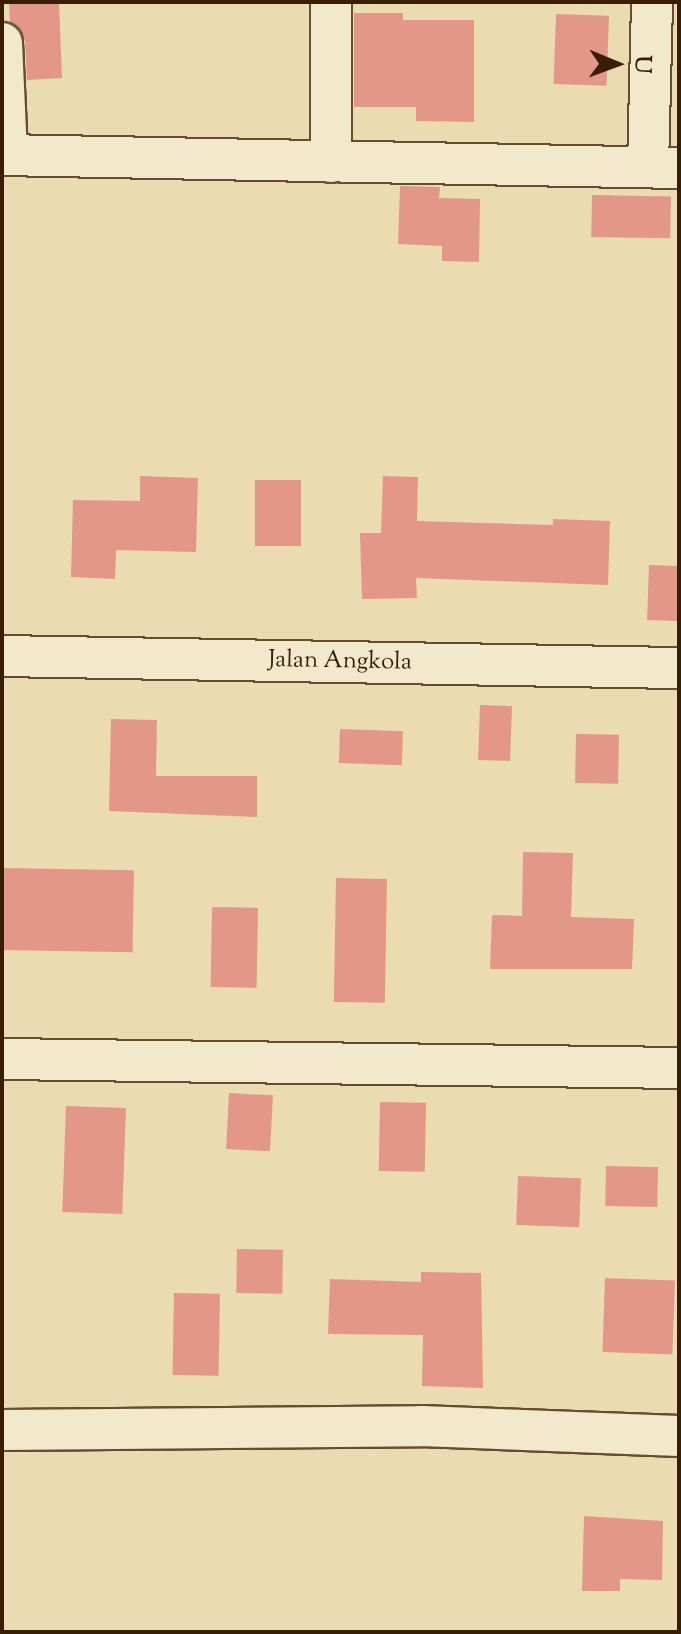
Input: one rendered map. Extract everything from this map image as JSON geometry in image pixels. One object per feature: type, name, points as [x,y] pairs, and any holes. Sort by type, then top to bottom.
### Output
[{"type":"street","points":[[331,2],[331,162]]},
{"type":"street","points":[[2,43],[5,155],[663,167],[652,2]]},
{"type":"street","name":"Jalan Angkola","points":[[2,656],[679,668]]},
{"type":"street","points":[[2,1059],[679,1068]]},
{"type":"street","points":[[2,1430],[421,1426],[679,1436]]},
{"type":"building","points":[[9,2],[59,2],[62,78],[27,80],[25,41],[10,22]]},
{"type":"building","points":[[354,13],[403,13],[403,20],[474,20],[474,122],[416,121],[416,107],[354,107]]},
{"type":"building","points":[[556,14],[609,16],[607,86],[554,84]]},
{"type":"building","points":[[400,186],[440,187],[439,198],[480,199],[479,262],[442,261],[442,246],[398,244]]},
{"type":"building","points":[[592,195],[671,196],[670,238],[591,237]]},
{"type":"building","points":[[140,476],[198,478],[196,552],[116,550],[115,579],[71,577],[73,500],[140,501]]},
{"type":"building","points":[[383,476],[418,477],[417,521],[553,525],[553,519],[610,521],[608,585],[416,578],[417,598],[362,599],[360,533],[381,533]]},
{"type":"building","points":[[255,480],[301,480],[301,546],[255,546]]},
{"type":"building","points":[[649,565],[679,566],[677,621],[647,620]]},
{"type":"building","points":[[480,705],[512,706],[510,761],[478,760]]},
{"type":"building","points":[[111,719],[157,720],[156,776],[257,776],[257,817],[109,811]]},
{"type":"building","points":[[340,729],[403,731],[402,765],[339,763]]},
{"type":"building","points":[[576,734],[619,735],[618,784],[575,783]]},
{"type":"building","points":[[523,852],[573,853],[571,917],[634,919],[632,969],[490,969],[492,915],[522,916]]},
{"type":"building","points":[[2,868],[134,870],[133,952],[2,950]]},
{"type":"building","points":[[336,878],[387,879],[385,1003],[334,1002]]},
{"type":"building","points":[[212,907],[258,908],[257,988],[211,987]]},
{"type":"building","points":[[229,1093],[273,1095],[270,1151],[226,1149]]},
{"type":"building","points":[[380,1102],[426,1103],[425,1172],[379,1171]]},
{"type":"building","points":[[66,1106],[126,1108],[122,1214],[62,1212]]},
{"type":"building","points":[[606,1166],[658,1167],[657,1207],[605,1206]]},
{"type":"building","points":[[518,1176],[581,1178],[579,1227],[516,1225]]},
{"type":"building","points":[[237,1249],[283,1250],[282,1294],[236,1293]]},
{"type":"building","points":[[421,1272],[481,1273],[483,1388],[422,1386],[423,1335],[328,1334],[330,1279],[421,1282]]},
{"type":"building","points":[[605,1278],[675,1280],[672,1354],[602,1352]]},
{"type":"building","points":[[174,1293],[220,1294],[219,1376],[173,1375]]},
{"type":"building","points":[[584,1516],[663,1521],[662,1580],[620,1579],[620,1591],[582,1591]]}]
